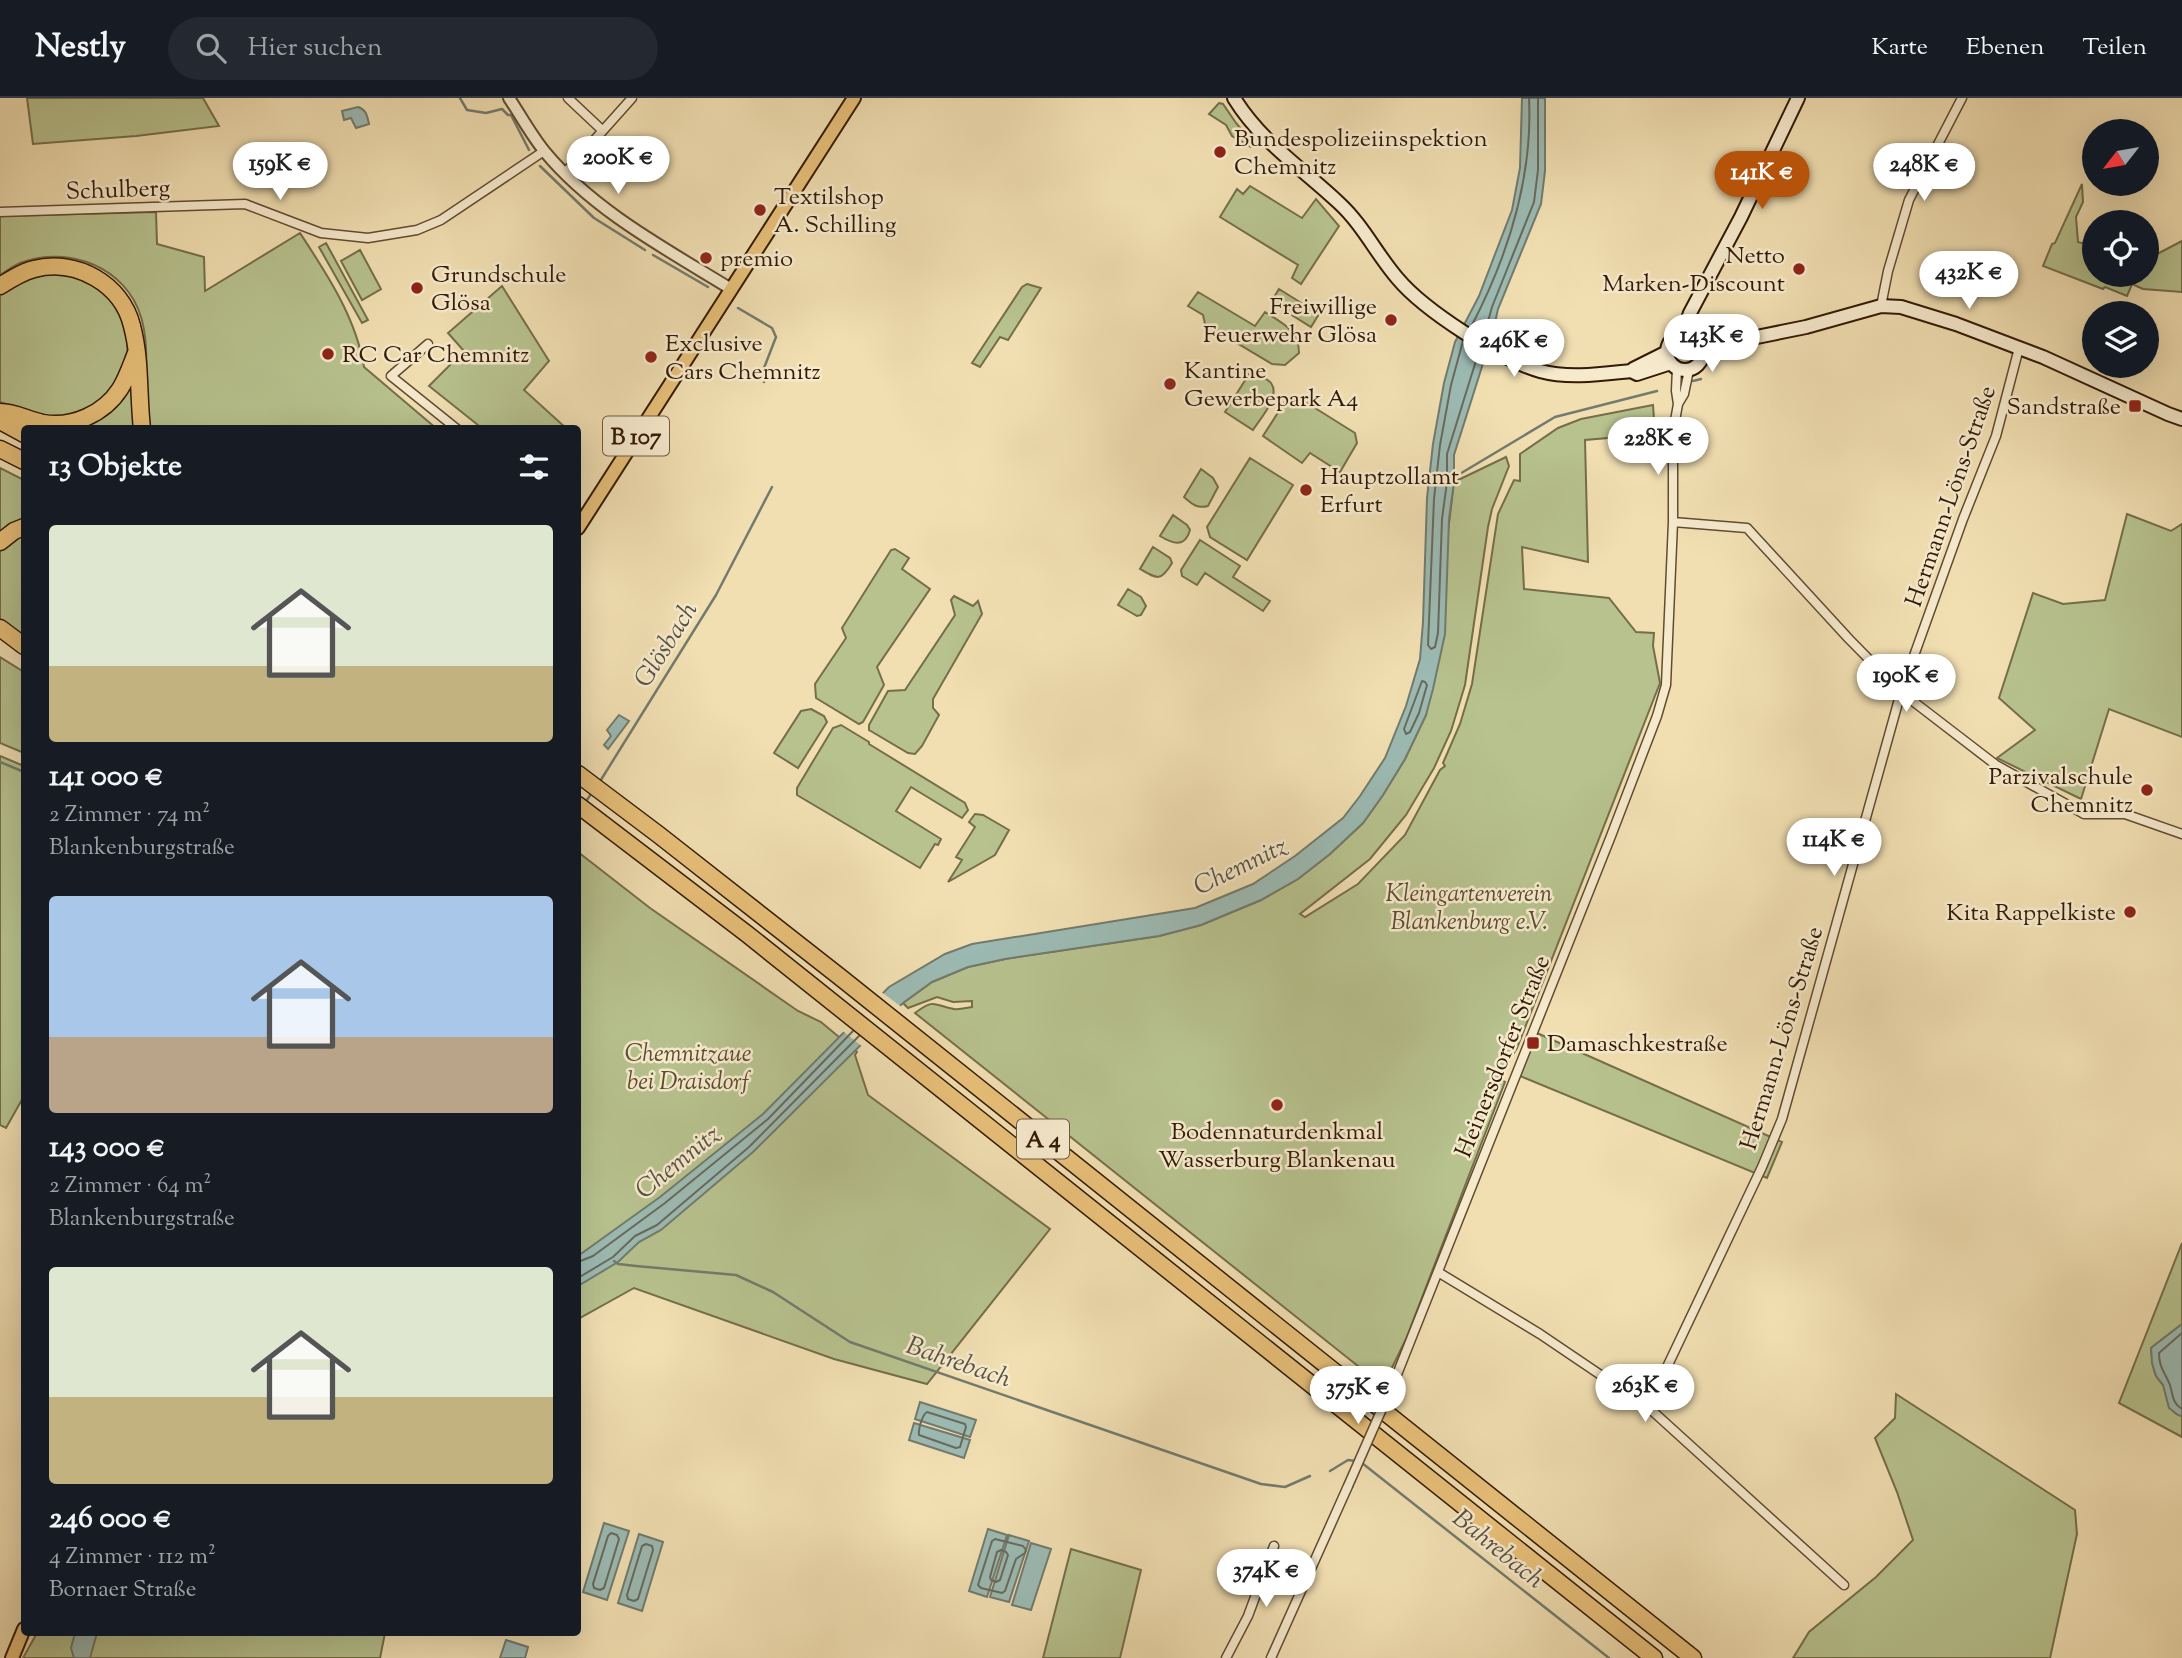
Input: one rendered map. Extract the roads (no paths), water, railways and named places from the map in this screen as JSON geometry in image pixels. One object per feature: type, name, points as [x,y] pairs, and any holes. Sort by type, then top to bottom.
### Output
[{"type":"highway","points":[[0,286],[42,267],[68,268],[88,274],[106,285],[124,305],[132,323],[139,370],[142,425]]},
{"type":"highway","points":[[0,412],[10,412],[47,424],[83,419],[108,403],[118,392],[136,353]]},
{"type":"highway","points":[[0,421],[21,432]]},
{"type":"highway","points":[[0,449],[21,460]]},
{"type":"highway","points":[[0,542],[21,528]]},
{"type":"highway","points":[[0,628],[21,644]]},
{"type":"highway","points":[[0,641],[21,655]]},
{"type":"highway","name":"A 4","points":[[581,777],[840,977],[1693,1658]]},
{"type":"highway","name":"A 4","points":[[581,807],[824,996],[1654,1658]]},
{"type":"main road","name":"B 107","points":[[581,523],[854,98]]},
{"type":"main road","points":[[1234,98],[1259,132],[1356,220],[1405,286],[1449,322],[1501,354],[1541,371],[1556,374],[1631,371],[1635,366],[1701,361],[1695,340],[1697,320],[1694,308],[1798,98]]},
{"type":"main road","points":[[1676,363],[1671,340],[1742,340],[1806,327],[1881,306],[1901,307],[2062,364],[2182,419]]},
{"type":"main road","points":[[12,1658],[21,1636]]},
{"type":"street","points":[[509,98],[544,151],[594,199],[645,236],[731,289]]},
{"type":"street","points":[[568,98],[602,130]]},
{"type":"street","points":[[565,173],[632,98]]},
{"type":"street","points":[[1881,306],[1888,271],[1909,200],[1962,98]]},
{"type":"street","name":"Schulberg","points":[[0,212],[246,204],[321,233],[368,238],[417,230],[442,220],[544,151]]},
{"type":"street","points":[[428,344],[391,376],[452,425]]},
{"type":"street","name":"Hermann-Löns-Straße","points":[[1648,1407],[1762,1167],[1782,1119],[1901,692],[1996,436],[2020,348]]},
{"type":"street","name":"Heinersdorfer Straße","points":[[1270,1658],[1348,1486],[1438,1272],[1667,685],[1673,522],[1673,432],[1678,404],[1676,363]]},
{"type":"street","points":[[1673,522],[1747,528],[1901,692],[1996,765],[2084,814],[2125,814],[2182,834]]},
{"type":"street","points":[[1438,1272],[1540,1334],[1648,1407],[1844,1585]]},
{"type":"street","points":[[1226,1658],[1248,1616],[1274,1546]]},
{"type":"water","points":[[1522,98],[1545,98],[1545,171],[1541,204],[1498,309],[1454,455],[1445,634],[1433,689],[1426,715],[1405,759],[1363,823],[1298,879],[1261,900],[1201,925],[1159,936],[1005,959],[968,967],[932,982],[903,1003],[753,1152],[661,1230],[639,1242],[618,1262],[581,1284],[581,1254],[660,1197],[763,1114],[889,987],[945,954],[972,944],[1195,908],[1253,884],[1295,856],[1343,818],[1385,758],[1406,706],[1420,659],[1427,498],[1444,383],[1455,342],[1479,296],[1512,210],[1520,168]]},
{"type":"water","points":[[358,107],[365,112],[369,124],[356,128],[351,118],[344,120],[342,111]]},
{"type":"water","points":[[619,715],[629,721],[608,749],[604,745],[611,736],[607,730]]},
{"type":"water","points":[[2182,1324],[2182,1416],[2169,1408],[2163,1385],[2156,1376],[2152,1363],[2151,1348]]},
{"type":"water","points":[[920,1402],[976,1420],[970,1437],[915,1419]]},
{"type":"water","points":[[914,1423],[970,1440],[964,1458],[909,1440]]},
{"type":"water","points":[[604,1523],[629,1531],[607,1600],[583,1592]]},
{"type":"water","points":[[988,1529],[1007,1535],[987,1597],[969,1591]]},
{"type":"water","points":[[639,1534],[663,1542],[642,1611],[618,1603]]},
{"type":"water","points":[[1009,1535],[1029,1541],[1009,1602],[990,1597]]},
{"type":"water","points":[[1031,1543],[1051,1549],[1031,1610],[1012,1605]]},
{"type":"water","points":[[74,1636],[96,1636],[90,1658],[74,1658],[71,1648]]},
{"type":"water","points":[[506,1640],[528,1647],[525,1658],[500,1658]]},
{"type":"waterway","name":"Glösbach","points":[[460,98],[467,110],[486,113],[502,109],[511,115],[529,150]]},
{"type":"waterway","name":"Glösbach","points":[[540,166],[594,218],[645,250]]},
{"type":"waterway","name":"Glösbach","points":[[653,255],[708,287]]},
{"type":"waterway","name":"Glösbach","points":[[738,308],[772,328],[776,337],[764,368],[764,382]]},
{"type":"waterway","points":[[1693,381],[1701,379]]},
{"type":"waterway","points":[[1453,478],[1555,417],[1657,391]]},
{"type":"waterway","name":"Glösbach","points":[[599,783],[716,595],[772,487]]},
{"type":"waterway","points":[[0,762],[21,771]]},
{"type":"waterway","name":"Glösbach","points":[[585,803],[593,791]]},
{"type":"waterway","name":"Bahrebach","points":[[614,1261],[618,1264],[736,1275],[773,1292],[850,1342],[1261,1484],[1285,1487],[1310,1476]]},
{"type":"waterway","name":"Bahrebach","points":[[1330,1471],[1348,1460],[1356,1461]]},
{"type":"waterway","name":"Bahrebach","points":[[1362,1463],[1609,1658]]},
{"type":"place","name":"Bundespolizeiinspektion Chemnitz","points":[[1220,152]]},
{"type":"place","name":"Textilshop A. Schilling","points":[[760,210]]},
{"type":"place","name":"premio","points":[[706,258]]},
{"type":"place","name":"Netto Marken-Discount","points":[[1799,269]]},
{"type":"place","name":"Grundschule Glösa","points":[[417,288]]},
{"type":"place","name":"Freiwillige Feuerwehr Glösa","points":[[1391,320]]},
{"type":"place","name":"RC Car Chemnitz","points":[[328,354]]},
{"type":"place","name":"Exclusive Cars Chemnitz","points":[[651,357]]},
{"type":"place","name":"Kantine Gewerbepark A4","points":[[1170,384]]},
{"type":"place","name":"Sandstraße","points":[[2135,406]]},
{"type":"place","name":"Hauptzollamt Erfurt","points":[[1306,490]]},
{"type":"place","name":"Parzivalschule Chemnitz","points":[[2147,790]]},
{"type":"place","name":"Kita Rappelkiste","points":[[2130,912]]},
{"type":"place","name":"Damaschkestraße","points":[[1533,1043]]},
{"type":"place","name":"Bodennaturdenkmal Wasserburg Blankenau","points":[[1277,1105]]},
{"type":"water label","name":"Chemnitz","points":[[1240,865]]},
{"type":"water label","name":"Chemnitz","points":[[677,1161]]},
{"type":"park label","name":"Kleingartenverein Blankenburg e.V.","points":[[1469,907]]},
{"type":"park label","name":"Chemnitzaue bei Draisdorf","points":[[688,1067]]}]
